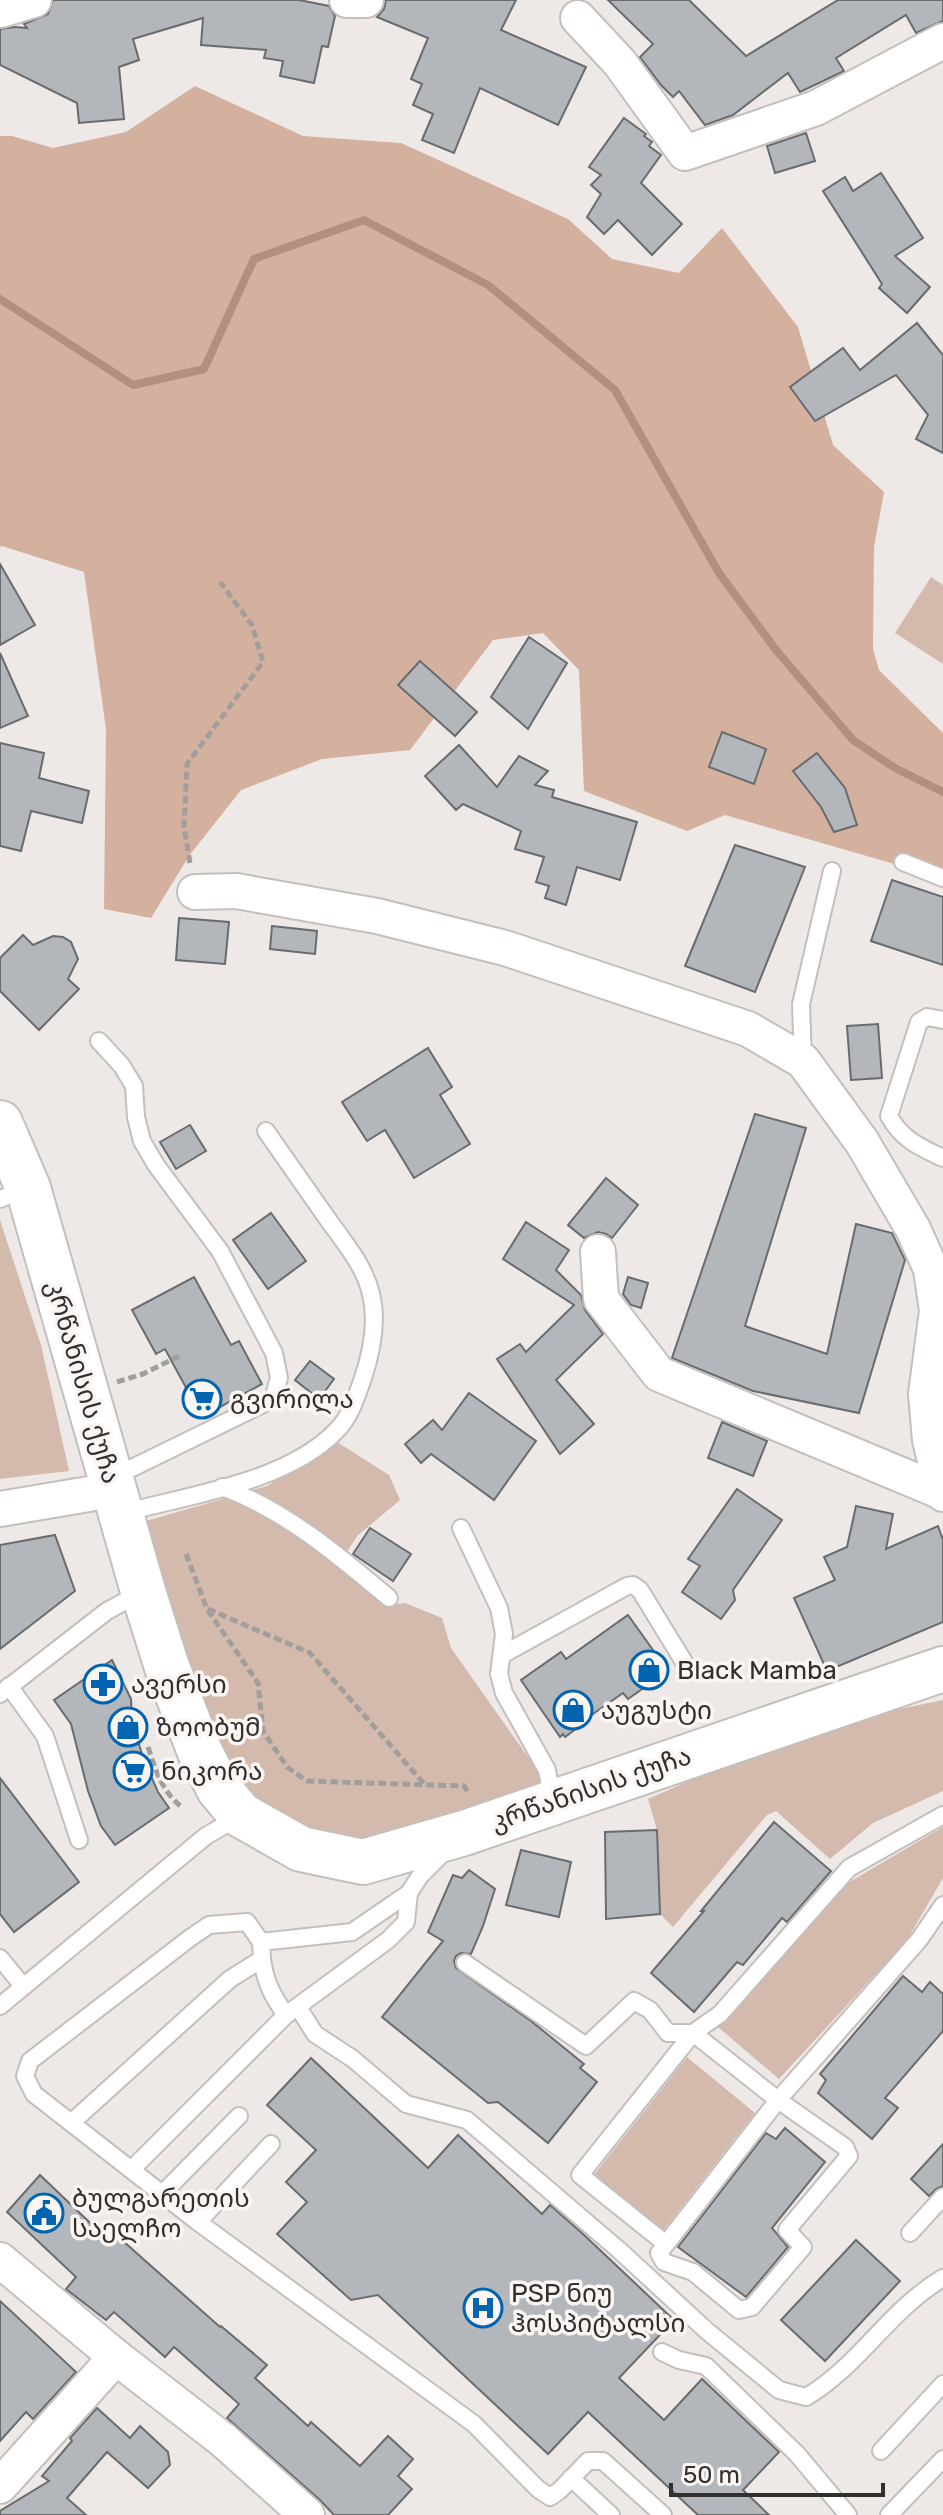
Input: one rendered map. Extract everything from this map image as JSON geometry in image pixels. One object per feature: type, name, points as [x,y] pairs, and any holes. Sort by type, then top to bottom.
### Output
[{"type":"street","points":[[1,10],[34,0]]},
{"type":"street","points":[[347,0],[366,0]]},
{"type":"street","points":[[578,18],[620,63],[685,153],[816,108],[943,41]]},
{"type":"street","points":[[195,892],[236,891],[377,916],[505,948],[748,1029],[803,1061],[862,1142],[913,1229],[931,1269],[940,1305],[938,1346],[926,1394],[930,1440],[943,1493]]},
{"type":"street","name":"კრწანისის ქუჩა","points":[[0,1123],[14,1194],[115,1491],[167,1667],[200,1752],[219,1789],[241,1815],[301,1849],[363,1862],[466,1814],[553,1801],[943,1669]]},
{"type":"street","points":[[598,1252],[601,1299],[659,1374],[943,1493]]},
{"type":"street","points":[[0,1509],[115,1491]]},
{"type":"street","points":[[0,2260],[116,2357],[223,2440],[307,2515]]},
{"type":"street","points":[[0,2486],[116,2357]]},
{"type":"lane","points":[[903,862],[943,878]]},
{"type":"lane","points":[[803,1061],[801,1004],[832,871]]},
{"type":"lane","points":[[943,1020],[927,1017],[919,1022],[889,1116],[906,1140],[943,1158]]},
{"type":"lane","points":[[99,1041],[122,1066],[134,1086],[136,1117],[142,1141],[156,1165],[220,1251],[274,1353],[279,1378],[273,1399],[132,1468],[115,1491]]},
{"type":"lane","points":[[115,1491],[222,1487],[286,1466],[338,1430],[356,1399],[372,1351],[374,1320],[371,1294],[358,1263],[266,1131]]},
{"type":"lane","points":[[222,1487],[251,1498],[285,1519],[389,1598]]},
{"type":"lane","points":[[461,1528],[499,1608],[504,1634],[499,1674],[504,1693],[547,1770],[553,1801]]},
{"type":"lane","points":[[502,1655],[633,1585],[640,1590],[684,1662]]},
{"type":"lane","points":[[79,1840],[45,1736],[5,1690],[107,1611],[143,1591]]},
{"type":"lane","points":[[261,1942],[352,1932],[409,1893],[466,1814]]},
{"type":"lane","points":[[0,2006],[206,1836],[241,1815]]},
{"type":"lane","points":[[666,2244],[580,2175],[693,2033],[720,2014],[849,1868],[943,1815]]},
{"type":"lane","points":[[132,2169],[292,2011],[388,1940],[406,1922],[409,1893]]},
{"type":"lane","points":[[465,1963],[586,2046],[634,2001],[650,2010],[668,2033],[693,2033],[778,2100],[845,2147],[849,2156],[787,2230],[803,2247],[752,2307],[739,2310],[693,2272],[664,2262],[659,2253],[778,2100],[919,1940],[943,1905]]},
{"type":"lane","points":[[663,2515],[603,2461],[588,2461],[550,2497],[538,2489],[474,2424],[198,2222],[34,2094],[25,2076],[30,2061],[209,1925],[247,1922],[261,1942],[264,1976],[273,1997],[315,2034],[353,2059],[406,2104],[467,2120],[619,2250],[707,2331],[779,2390],[806,2397],[825,2386],[912,2298],[943,2278]]},
{"type":"lane","points":[[0,1958],[23,1986]]},
{"type":"lane","points":[[71,2123],[230,1979],[262,1959]]},
{"type":"lane","points":[[162,2194],[239,2116]]},
{"type":"lane","points":[[198,2222],[271,2144]]},
{"type":"lane","points":[[910,2233],[943,2197]]},
{"type":"lane","points":[[662,2352],[679,2360],[706,2366],[797,2454],[848,2515]]},
{"type":"lane","points":[[881,2451],[943,2384]]},
{"type":"lane","points":[[889,2515],[943,2459]]},
{"type":"lane","points":[[571,2478],[611,2515]]},
{"type":"path","points":[[195,892],[184,826],[187,764],[263,662],[252,625],[220,582]]},
{"type":"path","points":[[107,1385],[143,1374],[179,1356]]},
{"type":"path","points":[[186,1554],[207,1609],[258,1683],[263,1731],[287,1767],[307,1781],[464,1786],[466,1814]]},
{"type":"path","points":[[207,1609],[310,1653],[425,1785]]},
{"type":"path","points":[[148,1747],[158,1777],[170,1798],[183,1808]]},
{"type":"shaded area","points":[[195,86],[303,136],[401,143],[568,219],[612,259],[679,273],[722,228],[798,327],[833,445],[884,492],[874,547],[873,649],[879,670],[943,733],[943,878],[725,815],[687,831],[584,791],[579,670],[543,633],[493,640],[410,750],[322,759],[241,790],[189,856],[151,918],[104,909],[106,729],[84,572],[0,547],[0,136],[12,136],[53,148],[126,132]]},
{"type":"shaded area","points":[[931,577],[943,585],[943,664],[895,633]]},
{"type":"shaded area","points":[[0,1220],[41,1345],[69,1471],[0,1479]]},
{"type":"shaded area","points":[[337,1442],[389,1475],[400,1500],[357,1536],[339,1565],[388,1605],[405,1603],[442,1618],[451,1648],[540,1774],[539,1788],[372,1841],[340,1840],[264,1807],[218,1757],[147,1543],[146,1521],[267,1486]]},
{"type":"shaded area","points":[[943,1700],[943,1791],[873,1823],[830,1859],[776,1811],[767,1815],[673,1927],[660,1914],[657,1830],[648,1799],[748,1755],[885,1712]]},
{"type":"shaded area","points":[[943,1827],[943,1878],[907,1940],[779,2079],[718,2027],[846,1884]]},
{"type":"shaded area","points":[[687,2057],[755,2113],[664,2230],[593,2176]]},
{"type":"building","points":[[53,0],[299,0],[329,6],[335,16],[328,47],[322,46],[314,83],[280,76],[283,61],[264,58],[266,50],[201,45],[203,18],[133,39],[139,60],[119,67],[124,119],[79,123],[77,103],[0,65],[0,29],[27,28],[24,24],[48,14]]},
{"type":"building","points":[[386,0],[516,0],[501,30],[586,67],[558,125],[480,88],[454,153],[422,140],[433,114],[413,105],[422,84],[411,79],[428,38],[377,17],[384,9]]},
{"type":"building","points":[[608,0],[689,0],[746,56],[838,0],[943,0],[943,21],[916,33],[906,15],[836,58],[844,71],[800,92],[788,73],[733,115],[705,125],[679,91],[673,97],[661,85],[640,57],[653,44]]},
{"type":"building","points":[[624,118],[646,134],[644,136],[652,142],[649,146],[661,155],[641,183],[682,224],[652,255],[618,220],[604,234],[587,217],[601,194],[591,185],[601,175],[589,167]]},
{"type":"building","points":[[806,133],[815,161],[775,173],[767,146]]},
{"type":"building","points":[[881,173],[923,238],[895,256],[930,287],[907,313],[879,288],[882,284],[823,191],[845,177],[853,191]]},
{"type":"building","points":[[917,323],[943,355],[943,453],[916,439],[928,415],[896,375],[815,421],[790,387],[843,348],[860,370]]},
{"type":"building","points":[[0,564],[35,625],[0,645]]},
{"type":"building","points":[[529,637],[567,663],[528,729],[491,697]]},
{"type":"building","points":[[0,653],[28,716],[0,728]]},
{"type":"building","points":[[420,661],[477,712],[455,736],[398,685]]},
{"type":"building","points":[[722,732],[766,749],[754,784],[709,767]]},
{"type":"building","points":[[0,743],[44,753],[39,778],[89,791],[82,823],[31,811],[21,851],[0,846]]},
{"type":"building","points":[[459,745],[497,787],[519,756],[548,771],[535,785],[554,790],[552,797],[637,822],[620,880],[577,867],[566,905],[545,898],[549,886],[536,882],[544,857],[515,849],[521,831],[463,804],[456,810],[425,776]]},
{"type":"building","points":[[817,753],[845,788],[857,825],[834,832],[821,807],[793,771]]},
{"type":"building","points":[[735,845],[805,867],[755,992],[685,966]]},
{"type":"building","points":[[892,880],[943,897],[943,965],[871,941]]},
{"type":"building","points":[[179,918],[229,922],[225,964],[176,960]]},
{"type":"building","points":[[272,926],[317,931],[315,954],[270,949]]},
{"type":"building","points":[[23,935],[33,945],[53,936],[63,937],[71,942],[78,959],[68,979],[79,989],[39,1030],[0,991],[0,958]]},
{"type":"building","points":[[878,1024],[882,1078],[851,1080],[847,1026]]},
{"type":"building","points":[[428,1048],[452,1087],[440,1095],[470,1144],[414,1178],[385,1130],[367,1141],[342,1102]]},
{"type":"building","points":[[755,1114],[806,1128],[745,1326],[827,1354],[856,1224],[892,1233],[905,1260],[859,1413],[753,1391],[672,1358]]},
{"type":"building","points":[[190,1125],[206,1151],[176,1169],[160,1142]]},
{"type":"building","points":[[606,1178],[638,1205],[612,1238],[598,1232],[584,1238],[568,1225]]},
{"type":"building","points":[[271,1213],[306,1261],[268,1289],[233,1240]]},
{"type":"building","points":[[526,1222],[569,1250],[556,1270],[581,1295],[585,1310],[603,1334],[556,1380],[594,1424],[560,1454],[497,1359],[520,1344],[526,1352],[574,1305],[503,1259]]},
{"type":"building","points":[[194,1277],[231,1345],[239,1341],[262,1384],[202,1417],[165,1349],[156,1354],[132,1310]]},
{"type":"building","points":[[628,1277],[648,1283],[641,1308],[631,1305],[623,1294]]},
{"type":"building","points":[[310,1361],[334,1379],[319,1399],[295,1380]]},
{"type":"building","points":[[469,1393],[536,1441],[494,1500],[431,1454],[421,1463],[405,1444],[433,1420],[442,1430]]},
{"type":"building","points":[[722,1422],[767,1441],[753,1476],[708,1458]]},
{"type":"building","points":[[737,1489],[782,1520],[733,1590],[735,1600],[721,1619],[682,1592],[700,1566],[688,1559]]},
{"type":"building","points":[[856,1506],[893,1514],[886,1549],[938,1526],[943,1540],[943,1622],[827,1671],[794,1598],[835,1580],[824,1557],[847,1547]]},
{"type":"building","points":[[370,1528],[411,1554],[393,1581],[353,1554]]},
{"type":"building","points":[[55,1535],[75,1591],[0,1649],[0,1545]]},
{"type":"building","points":[[628,1615],[668,1671],[628,1699],[623,1693],[565,1737],[563,1734],[560,1737],[521,1680],[561,1652],[566,1659]]},
{"type":"building","points":[[112,1660],[131,1699],[132,1720],[143,1758],[169,1808],[115,1845],[101,1826],[88,1791],[71,1724],[54,1700]]},
{"type":"building","points":[[0,1778],[79,1882],[14,1932],[0,1914]]},
{"type":"building","points":[[774,1822],[831,1871],[787,1922],[782,1918],[743,1965],[737,1962],[694,2012],[651,1973]]},
{"type":"building","points":[[657,1830],[660,1914],[606,1919],[605,1832]]},
{"type":"building","points":[[521,1850],[571,1862],[559,1917],[506,1905]]},
{"type":"building","points":[[469,1870],[495,1889],[471,1954],[456,1956],[456,1968],[531,2021],[584,2064],[580,2068],[597,2082],[548,2143],[498,2102],[488,2103],[382,2017],[443,1941],[428,1932],[453,1875],[462,1878]]},
{"type":"building","points":[[903,1976],[922,1992],[930,1982],[943,1994],[943,2031],[885,2098],[898,2108],[872,2139],[818,2093],[826,2080],[820,2074]]},
{"type":"building","points":[[311,2058],[428,2168],[458,2135],[542,2214],[550,2205],[674,2320],[619,2378],[664,2420],[702,2379],[779,2452],[743,2490],[769,2515],[698,2515],[588,2412],[548,2454],[378,2295],[351,2300],[277,2234],[307,2202],[286,2182],[316,2150],[267,2105]]},
{"type":"building","points":[[785,2128],[825,2162],[772,2228],[788,2247],[746,2297],[678,2247],[766,2133],[776,2139]]},
{"type":"building","points":[[943,2144],[943,2186],[929,2196],[911,2179]]},
{"type":"building","points":[[40,2175],[109,2241],[115,2234],[267,2365],[255,2378],[308,2426],[311,2422],[360,2466],[388,2436],[413,2459],[398,2476],[412,2489],[388,2515],[334,2515],[227,2418],[239,2404],[174,2347],[165,2357],[114,2312],[106,2320],[66,2289],[76,2277],[7,2212]]},
{"type":"building","points":[[856,2240],[900,2281],[825,2361],[781,2320]]},
{"type":"building","points":[[0,2301],[76,2372],[33,2419],[26,2412],[0,2441]]},
{"type":"building","points":[[97,2408],[130,2438],[140,2426],[168,2452],[170,2465],[148,2488],[107,2452],[67,2498],[86,2515],[0,2515],[0,2511],[49,2481],[42,2476]]},
{"type":"waterway","points":[[0,299],[133,385],[204,369],[254,259],[364,220],[488,285],[615,390],[719,573],[776,650],[853,740],[895,768],[943,792]]},
{"type":"place","name":"გვირილა","points":[[202,1399]]},
{"type":"place","name":"Black Mamba","points":[[649,1670]]},
{"type":"place","name":"ავერსი","points":[[103,1684]]},
{"type":"place","name":"აუგუსტი","points":[[573,1710]]},
{"type":"place","name":"ზოობუმ","points":[[128,1727]]},
{"type":"place","name":"ნიკორა","points":[[133,1771]]},
{"type":"place","name":"ბულგარეთის საელჩო","points":[[44,2213]]},
{"type":"place","name":"PSP ნიუ ჰოსპიტალსი","points":[[483,2308]]}]
